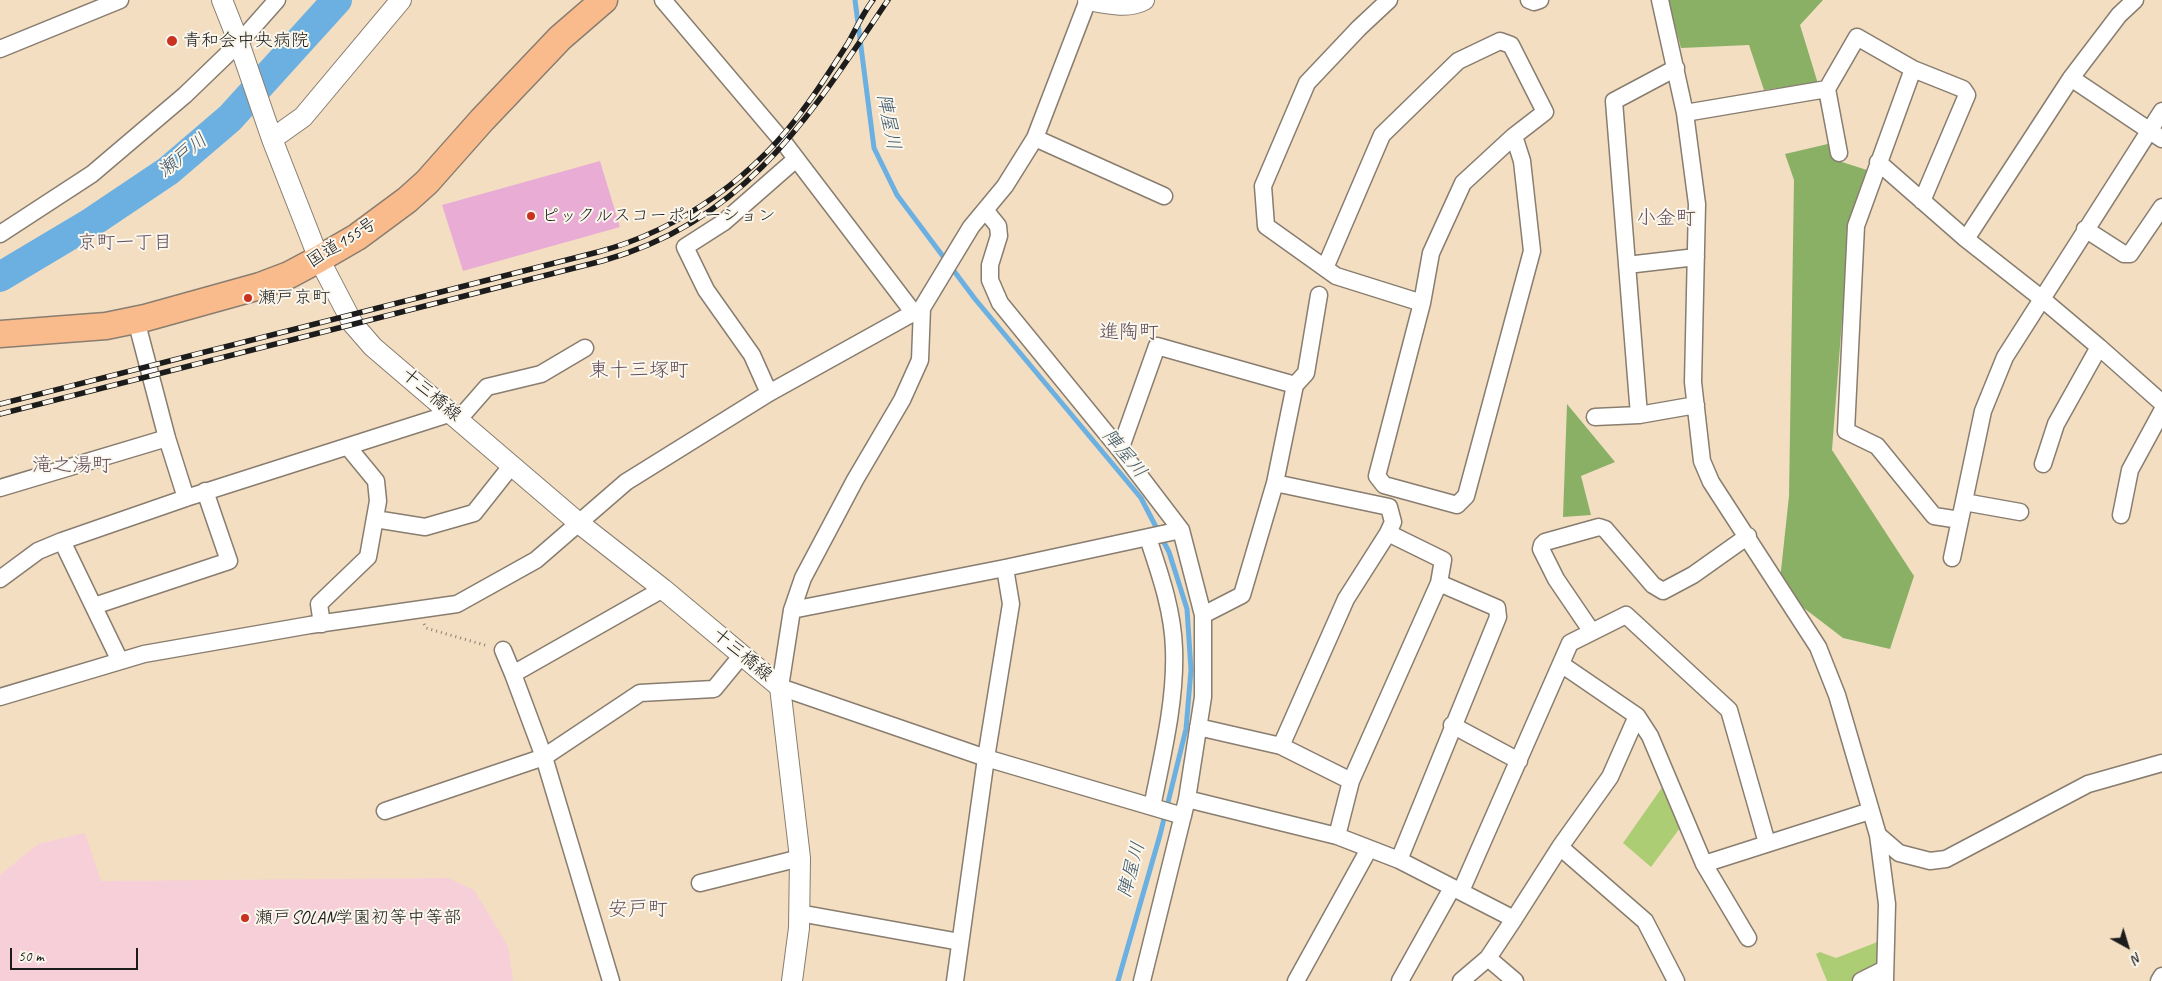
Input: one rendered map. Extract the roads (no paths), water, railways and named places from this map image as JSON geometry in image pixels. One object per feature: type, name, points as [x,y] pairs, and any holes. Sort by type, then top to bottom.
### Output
[{"type":"highway","name":"国道155号","points":[[0,334],[106,326],[136,320],[260,286],[319,259],[357,237],[407,200],[427,182],[482,120],[560,38],[604,0]]},
{"type":"street","points":[[0,49],[120,0]]},
{"type":"street","name":"十三橋線","points":[[222,0],[319,259],[353,324],[374,347],[580,524],[663,589],[780,687]]},
{"type":"street","points":[[0,234],[92,174],[185,94],[242,50],[276,0]]},
{"type":"street","points":[[270,132],[303,117],[401,0]]},
{"type":"street","points":[[663,0],[796,159],[918,310],[920,360],[902,400],[854,480],[803,578],[792,610],[780,687],[800,858],[799,913],[792,981]]},
{"type":"street","points":[[0,697],[144,654],[322,624],[457,604],[536,560],[580,524],[626,482],[769,393],[918,310],[943,276],[970,227],[1005,186],[1035,138],[1088,0],[1115,5],[1138,3],[1144,0]]},
{"type":"street","points":[[1389,0],[1359,28],[1307,84],[1262,186],[1266,226],[1336,276],[1422,303]]},
{"type":"street","points":[[1529,0],[1534,2],[1540,0]]},
{"type":"street","points":[[1660,0],[1686,113],[1697,204],[1693,382],[1702,461],[1711,482],[1748,536],[1818,647],[1837,695],[1878,835],[1887,904],[1885,975],[1861,981]]},
{"type":"street","points":[[1966,239],[2071,78],[2119,14],[2135,0]]},
{"type":"street","points":[[1839,153],[1827,89],[1857,37],[1913,69],[1963,89],[1967,95],[1922,202]]},
{"type":"street","points":[[1325,268],[1382,135],[1458,61],[1500,40],[1511,45],[1546,112],[1514,136],[1464,183],[1432,254],[1422,303],[1377,476],[1384,485],[1457,505],[1466,496],[1532,251],[1522,161],[1514,136]]},
{"type":"street","points":[[1639,415],[1614,101],[1676,68]]},
{"type":"street","points":[[1913,69],[1856,226],[1846,430],[1877,446],[1934,516],[1960,520]]},
{"type":"street","points":[[2071,78],[2156,134]]},
{"type":"street","points":[[1686,113],[1827,89]]},
{"type":"street","points":[[1952,558],[1983,411],[2005,357],[2085,229],[2156,134],[2162,112]]},
{"type":"street","points":[[1035,138],[1164,196]]},
{"type":"street","points":[[769,393],[752,355],[706,290],[685,247],[724,222],[796,159]]},
{"type":"street","points":[[1878,162],[1966,239],[2099,347],[2162,404]]},
{"type":"street","points":[[2085,229],[2124,254],[2130,254],[2162,208]]},
{"type":"street","points":[[985,210],[998,226],[999,236],[990,265],[990,280],[1000,303],[1120,450],[1177,531],[1203,615],[1203,697],[1187,799],[1178,815],[1142,981]]},
{"type":"street","points":[[1627,265],[1696,257]]},
{"type":"street","points":[[1203,615],[1242,595],[1275,483],[1295,385],[1306,374],[1319,295]]},
{"type":"street","points":[[136,320],[167,438],[186,498]]},
{"type":"street","points":[[1120,450],[1156,346],[1295,385]]},
{"type":"street","points":[[2043,464],[2056,424],[2099,347]]},
{"type":"street","points":[[0,579],[38,551],[62,541],[205,491],[455,416],[487,387],[541,374],[585,348]]},
{"type":"street","points":[[1596,417],[1639,415],[1696,405]]},
{"type":"street","points":[[2120,515],[2130,470],[2162,411]]},
{"type":"street","points":[[0,488],[167,438]]},
{"type":"street","points":[[322,624],[320,604],[368,557],[378,501],[376,481],[348,447]]},
{"type":"street","points":[[375,519],[425,526],[474,513],[512,465]]},
{"type":"street","points":[[1275,483],[1389,507],[1393,522],[1346,599],[1281,746]]},
{"type":"street","points":[[94,606],[229,561],[205,491]]},
{"type":"street","points":[[1964,502],[2020,512]]},
{"type":"street","points":[[1592,632],[1556,579],[1541,549],[1545,542],[1598,527],[1605,529],[1653,585],[1663,591],[1692,575],[1748,536]]},
{"type":"street","points":[[792,610],[1005,568],[1177,531]]},
{"type":"street","points":[[1337,836],[1351,781],[1439,583],[1443,560],[1388,533]]},
{"type":"street","points":[[1151,538],[1166,592],[1174,649],[1170,720],[1154,807]]},
{"type":"street","points":[[62,541],[120,661]]},
{"type":"street","points":[[955,981],[986,758],[1011,604],[1005,568]]},
{"type":"street","points":[[1398,860],[1498,617],[1497,608],[1439,583]]},
{"type":"street","points":[[513,674],[663,589]]},
{"type":"street","points":[[1400,981],[1456,890],[1518,761],[1570,643],[1626,615],[1728,710],[1767,843]]},
{"type":"street","points":[[503,650],[544,757],[611,981]]},
{"type":"street","points":[[385,811],[544,757],[640,693],[714,689],[742,655]]},
{"type":"street","points":[[1561,664],[1637,716],[1650,736],[1704,864],[1748,938]]},
{"type":"street","points":[[780,687],[986,758],[1178,815]]},
{"type":"street","points":[[1461,981],[1488,958],[1560,847],[1610,777],[1637,716]]},
{"type":"street","points":[[1452,725],[1518,761]]},
{"type":"street","points":[[1198,727],[1281,746],[1351,781]]},
{"type":"street","points":[[1878,835],[1899,853],[1930,861],[1946,859],[2088,784],[2162,763]]},
{"type":"street","points":[[1187,799],[1337,836],[1398,860],[1514,919]]},
{"type":"street","points":[[1704,864],[1870,811]]},
{"type":"street","points":[[1560,847],[1646,922],[1676,981]]},
{"type":"street","points":[[1296,981],[1369,849]]},
{"type":"street","points":[[700,883],[800,858]]},
{"type":"street","points":[[799,913],[960,942]]},
{"type":"street","points":[[1488,958],[1515,981]]},
{"type":"street","points":[[2159,981],[2162,976]]},
{"type":"waterway","name":"瀬戸川","points":[[0,277],[92,222],[168,171],[230,118],[337,0]]},
{"type":"waterway","name":"陣屋川","points":[[855,0],[874,148],[897,195],[975,299],[1141,498],[1169,552],[1187,609],[1191,670],[1186,729],[1160,835],[1118,981]]},
{"type":"railway","points":[[0,404],[598,252],[660,229],[716,196],[742,176],[766,153],[788,129],[813,96],[848,43],[873,0]]},
{"type":"railway","points":[[0,414],[602,261],[653,243],[697,219],[735,191],[770,159],[801,123],[830,84],[888,0]]},
{"type":"place","name":"青和会中央病院","points":[[172,41]]},
{"type":"place","name":"ピックルスコーポレーション","points":[[531,216]]},
{"type":"place","name":"瀬戸京町","points":[[248,298]]},
{"type":"place","name":"瀬戸SOLAN学園初等中等部","points":[[245,918]]},
{"type":"district","name":"小金町","points":[[1666,219]]},
{"type":"district","name":"京町一丁目","points":[[125,243]]},
{"type":"district","name":"進陶町","points":[[1129,333]]},
{"type":"district","name":"東十三塚町","points":[[639,371]]},
{"type":"district","name":"滝之湯町","points":[[72,466]]},
{"type":"district","name":"安戸町","points":[[638,910]]}]
